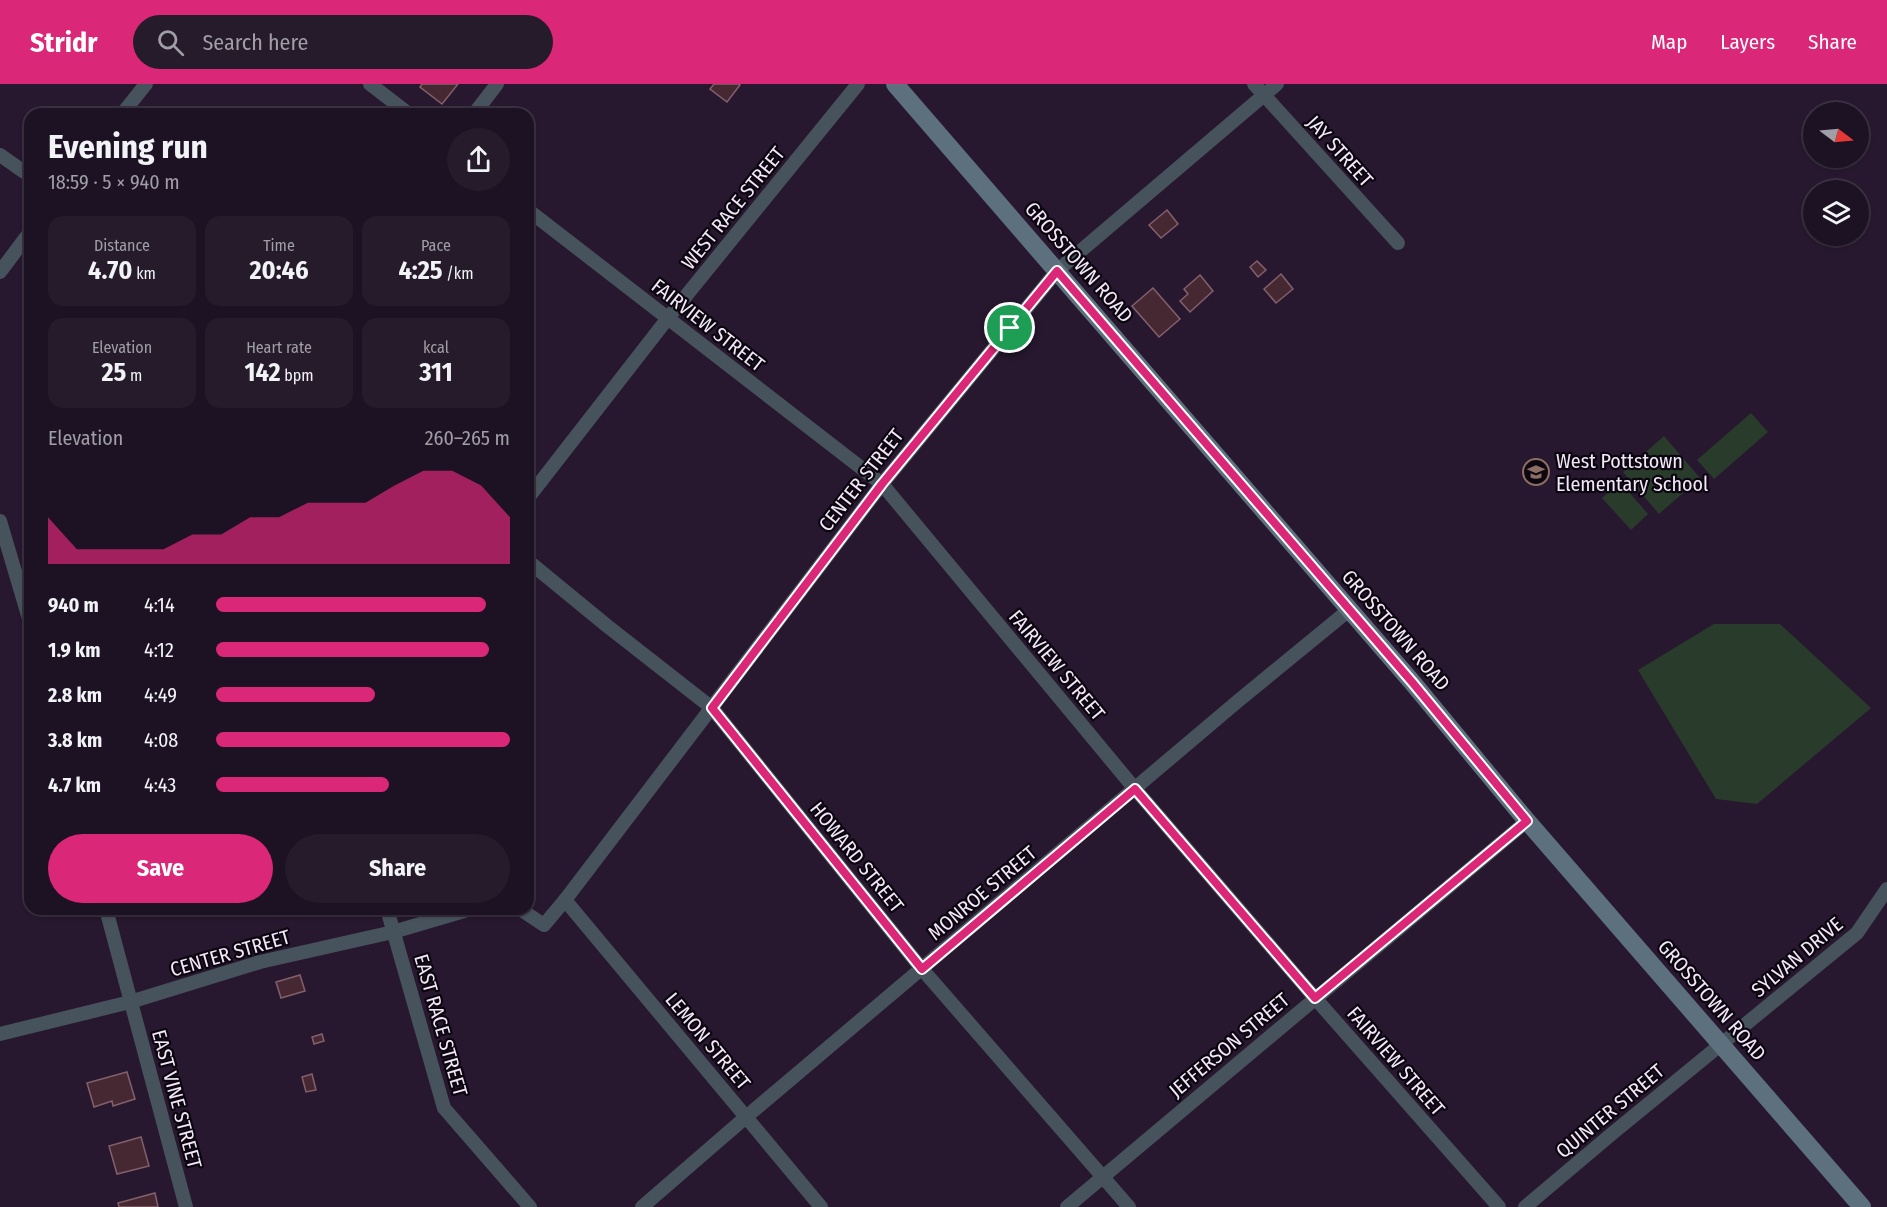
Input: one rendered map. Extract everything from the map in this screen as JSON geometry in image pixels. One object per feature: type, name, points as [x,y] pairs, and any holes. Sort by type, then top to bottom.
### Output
[{"type":"street","points":[[127,108],[146,84]]},
{"type":"street","points":[[370,84],[401,108]]},
{"type":"street","points":[[479,108],[497,84]]},
{"type":"street","name":"WEST RACE STREET","points":[[534,490],[668,318],[858,84]]},
{"type":"street","name":"GROSSTOWN ROAD","points":[[895,84],[1412,682],[1527,821],[1862,1207]]},
{"type":"street","name":"JAY STREET","points":[[1254,84],[1398,243]]},
{"type":"street","name":"CENTER STREET","points":[[529,915],[544,925],[566,900],[882,484],[1057,271],[1277,84]]},
{"type":"street","points":[[0,155],[24,172]]},
{"type":"street","name":"FAIRVIEW STREET","points":[[534,215],[882,484],[1135,789],[1499,1207]]},
{"type":"street","points":[[0,272],[24,240]]},
{"type":"street","points":[[0,521],[24,602]]},
{"type":"street","name":"HOWARD STREET","points":[[534,566],[606,626],[712,708],[922,969],[1129,1207]]},
{"type":"street","name":"MONROE STREET","points":[[642,1207],[1238,700],[1349,610]]},
{"type":"street","name":"JEFFERSON STREET","points":[[1067,1207],[1527,821]]},
{"type":"street","name":"SYLVAN DRIVE","points":[[1721,1045],[1857,933],[1887,889]]},
{"type":"street","name":"LEMON STREET","points":[[566,900],[821,1207]]},
{"type":"street","name":"EAST VINE STREET","points":[[108,915],[186,1207]]},
{"type":"street","points":[[389,915],[393,932]]},
{"type":"street","name":"CENTER STREET","points":[[0,1034],[130,1002],[260,962],[393,932],[451,915]]},
{"type":"street","name":"EAST RACE STREET","points":[[393,932],[444,1108],[530,1207]]},
{"type":"street","name":"QUINTER STREET","points":[[1525,1207],[1721,1045]]},
{"type":"green space","points":[[1751,413],[1768,432],[1714,479],[1697,460]]},
{"type":"green space","points":[[1664,436],[1700,478],[1659,514],[1623,472]]},
{"type":"green space","points":[[1620,482],[1648,514],[1631,530],[1602,498]]},
{"type":"green space","points":[[1714,624],[1780,624],[1871,708],[1757,804],[1716,799],[1638,670]]},
{"type":"building","points":[[422,84],[458,84],[442,104],[420,87]]},
{"type":"building","points":[[714,84],[740,85],[727,102],[710,89]]},
{"type":"building","points":[[1167,210],[1178,224],[1161,238],[1149,225]]},
{"type":"building","points":[[1257,261],[1266,270],[1258,277],[1250,267]]},
{"type":"building","points":[[1281,274],[1293,289],[1276,303],[1264,289]]},
{"type":"building","points":[[1200,275],[1213,291],[1190,312],[1180,301],[1188,294],[1184,289]]},
{"type":"building","points":[[1153,288],[1180,319],[1159,337],[1132,306]]},
{"type":"building","points":[[300,975],[305,991],[281,998],[276,982]]},
{"type":"building","points":[[322,1034],[324,1041],[314,1044],[312,1037]]},
{"type":"building","points":[[127,1072],[135,1099],[113,1106],[112,1101],[94,1107],[87,1083]]},
{"type":"building","points":[[312,1074],[316,1090],[306,1092],[302,1077]]},
{"type":"building","points":[[141,1137],[149,1166],[117,1174],[109,1146]]},
{"type":"building","points":[[155,1193],[158,1207],[119,1207],[118,1203]]},
{"type":"place","name":"West Pottstown Elementary School","points":[[1536,472]]},
{"type":"route","points":[[1057,271],[1412,682],[1527,821],[1315,998],[1135,789],[922,969],[712,708],[882,484],[1010,328],[1057,271]]}]
